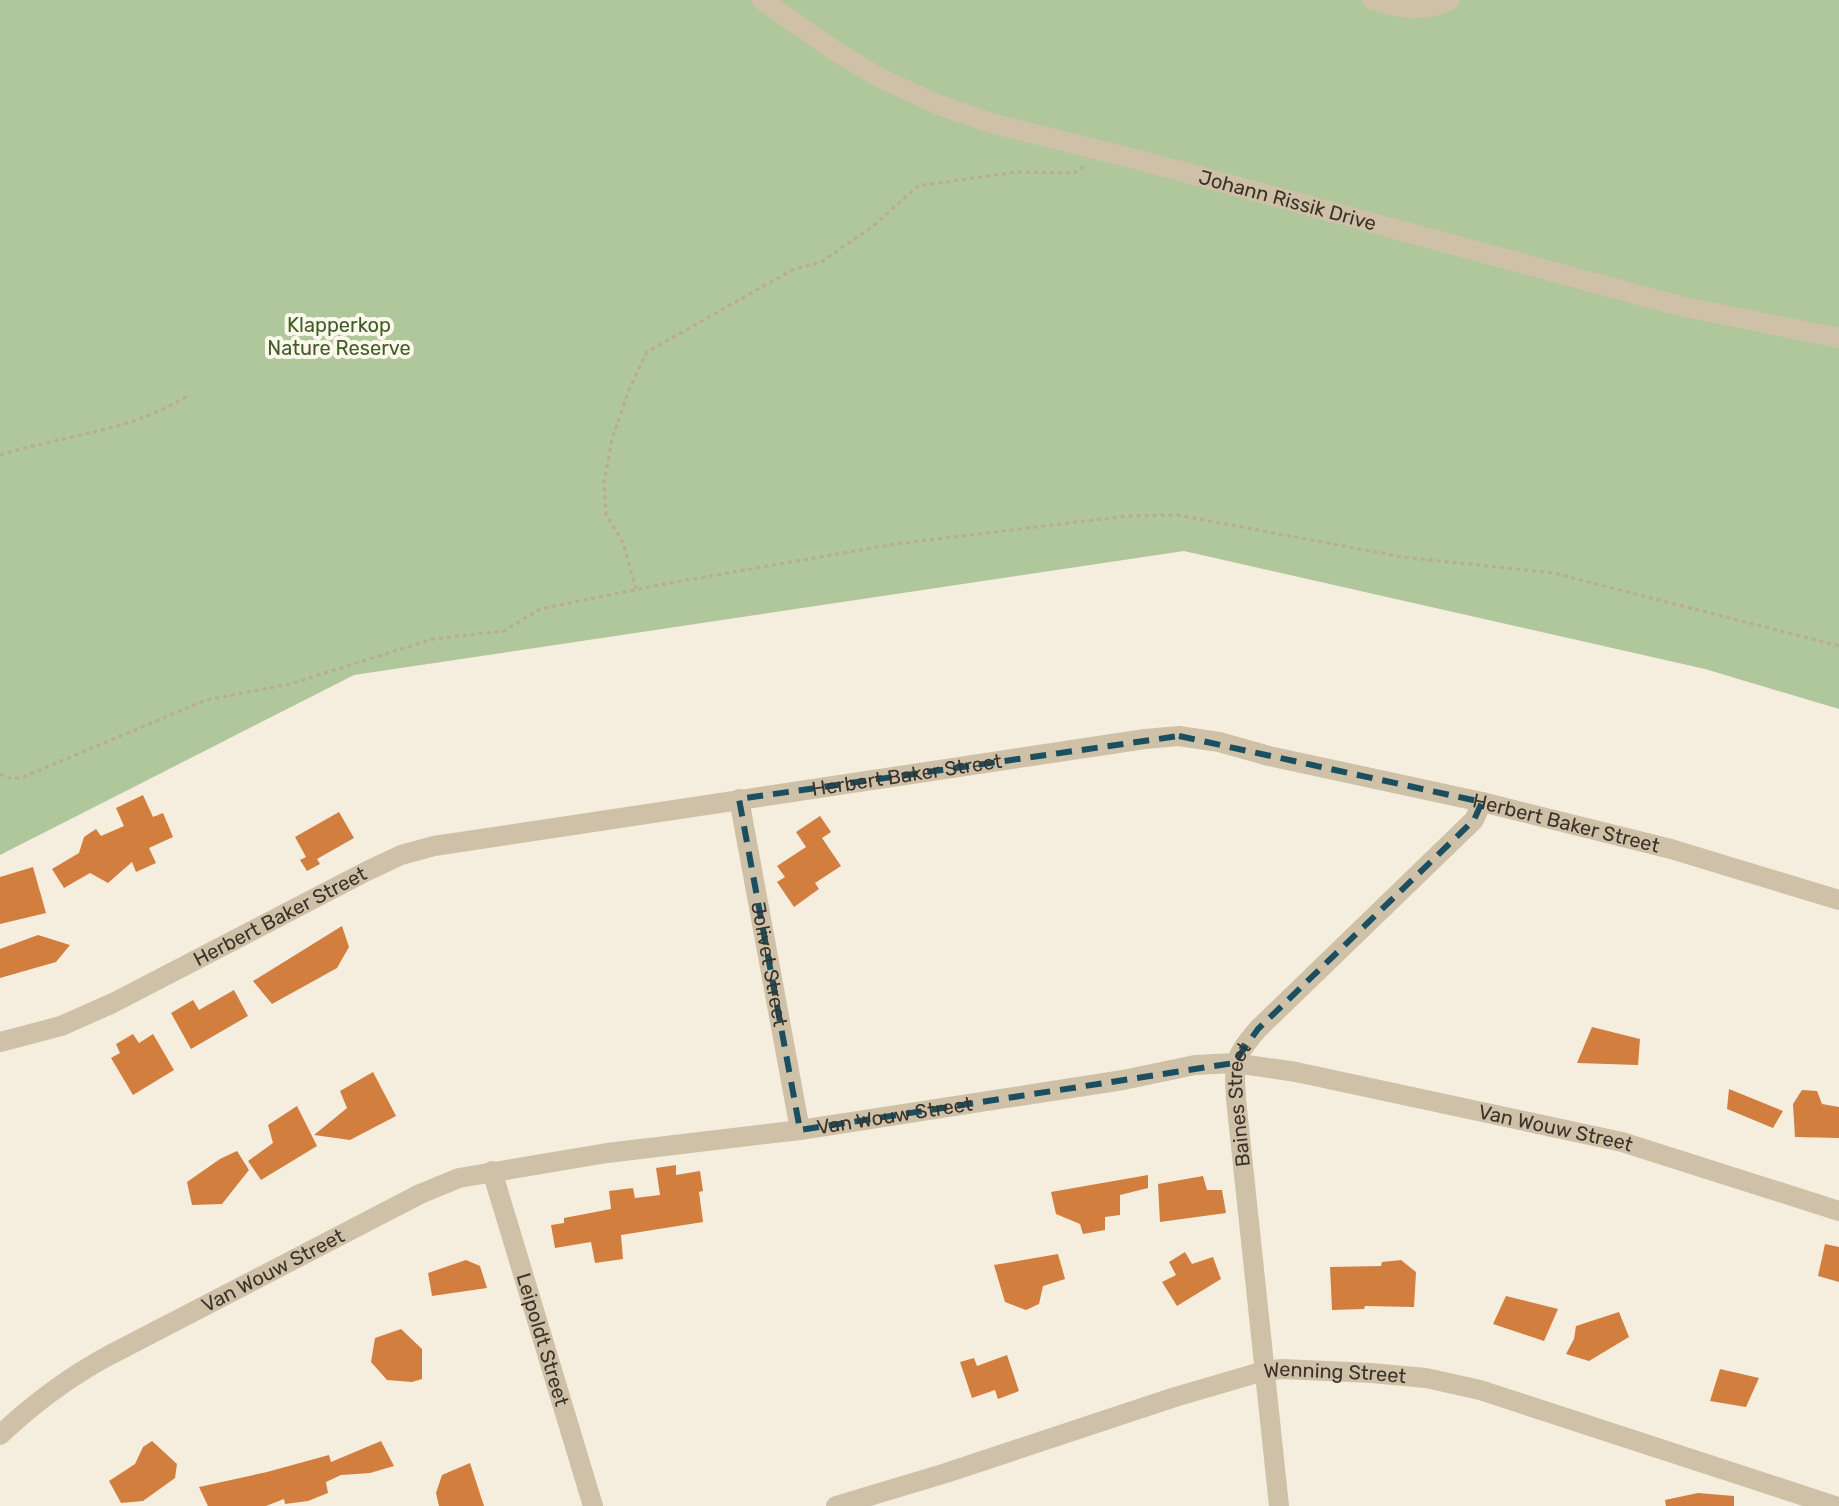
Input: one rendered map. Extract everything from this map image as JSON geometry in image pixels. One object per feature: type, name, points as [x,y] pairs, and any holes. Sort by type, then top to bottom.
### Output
[{"type":"street","name":"Johann Rissik Drive","points":[[762,0],[878,77],[939,105],[991,123],[1680,306],[1839,338]]},
{"type":"street","points":[[1373,0],[1408,10],[1439,6],[1450,0]]},
{"type":"street","name":"Herbert Baker Street","points":[[0,1042],[61,1026],[113,1003],[401,855],[434,846],[1104,744],[1179,736],[1219,742],[1269,756],[1482,802],[1671,849],[1839,900]]},
{"type":"street","name":"Jolivet Street","points":[[739,799],[800,1130]]},
{"type":"street","name":"Baines Street","points":[[1279,1506],[1234,1063],[1242,1047],[1258,1029],[1474,820],[1482,802]]},
{"type":"street","name":"Van Wouw Street","points":[[0,1435],[66,1379],[420,1194],[459,1178],[607,1153],[800,1130],[1123,1080],[1195,1065],[1234,1063],[1296,1072],[1595,1136],[1839,1211]]},
{"type":"street","name":"Leipoldt Street","points":[[492,1171],[593,1506]]},
{"type":"street","name":"Wenning Street","points":[[836,1506],[1175,1397],[1264,1371],[1282,1369],[1426,1378],[1480,1390],[1835,1506]]},
{"type":"path","points":[[636,590],[623,543],[606,514],[604,482],[617,426],[630,387],[647,352],[792,270],[821,262],[872,227],[918,186],[1016,172],[1074,173],[1094,161]]},
{"type":"path","points":[[0,455],[116,428],[161,412],[189,395]]},
{"type":"path","points":[[0,774],[13,779],[23,777],[206,700],[290,684],[433,639],[504,631],[540,609],[895,544],[1127,516],[1178,515],[1402,557],[1554,573],[1839,646]]},
{"type":"highlighted area","points":[[1179,736],[1482,802],[1474,820],[1258,1029],[1234,1063],[800,1130],[739,799]]},
{"type":"green space","name":"Klapperkop Nature Reserve","points":[[0,0],[1839,0],[1839,709],[1705,669],[1184,551],[354,675],[0,855]]},
{"type":"building","points":[[143,795],[153,817],[163,813],[173,837],[149,848],[156,863],[136,872],[132,862],[108,883],[90,873],[64,888],[52,869],[79,853],[84,837],[96,829],[101,836],[124,826],[116,808]]},
{"type":"building","points":[[339,812],[354,838],[317,859],[320,864],[307,871],[300,860],[306,857],[295,837]]},
{"type":"building","points":[[820,816],[831,832],[822,838],[841,866],[815,883],[819,889],[794,907],[777,882],[785,877],[777,866],[806,847],[796,832]]},
{"type":"building","points":[[33,867],[46,913],[0,924],[0,877]]},
{"type":"building","points":[[342,926],[349,947],[337,968],[272,1004],[253,981]]},
{"type":"building","points":[[38,935],[70,945],[56,962],[0,978],[0,949]]},
{"type":"building","points":[[234,990],[248,1016],[191,1049],[171,1013],[193,1000],[199,1010]]},
{"type":"building","points":[[1592,1027],[1640,1039],[1638,1065],[1577,1063]]},
{"type":"building","points":[[133,1034],[139,1043],[153,1034],[174,1070],[133,1095],[111,1058],[120,1053],[116,1044]]},
{"type":"building","points":[[373,1072],[396,1116],[350,1140],[314,1135],[347,1108],[340,1091]]},
{"type":"building","points":[[1729,1089],[1783,1111],[1773,1128],[1727,1109]]},
{"type":"building","points":[[1802,1090],[1817,1091],[1822,1104],[1839,1107],[1839,1138],[1795,1137],[1793,1104]]},
{"type":"building","points":[[297,1106],[317,1146],[261,1180],[248,1161],[273,1143],[268,1125]]},
{"type":"building","points":[[237,1151],[249,1170],[222,1204],[192,1205],[187,1182]]},
{"type":"building","points":[[676,1165],[676,1175],[700,1171],[703,1222],[621,1235],[623,1259],[595,1263],[591,1242],[555,1248],[551,1225],[564,1223],[564,1218],[611,1209],[609,1191],[633,1188],[635,1198],[660,1195],[656,1168]]},
{"type":"building","points":[[1148,1175],[1148,1188],[1120,1195],[1120,1215],[1105,1217],[1105,1230],[1083,1234],[1080,1224],[1056,1214],[1051,1192]]},
{"type":"building","points":[[1203,1176],[1207,1190],[1222,1190],[1226,1213],[1160,1222],[1158,1184]]},
{"type":"building","points":[[1825,1244],[1839,1247],[1839,1282],[1818,1276]]},
{"type":"building","points":[[1185,1252],[1192,1264],[1213,1257],[1221,1279],[1177,1306],[1162,1282],[1176,1275],[1169,1262]]},
{"type":"building","points":[[1058,1254],[1065,1279],[1043,1286],[1039,1304],[1026,1310],[1005,1302],[994,1265]]},
{"type":"building","points":[[466,1260],[480,1266],[487,1288],[432,1296],[428,1273]]},
{"type":"building","points":[[1401,1260],[1416,1272],[1414,1307],[1365,1306],[1364,1309],[1332,1310],[1330,1267],[1381,1266],[1382,1262]]},
{"type":"building","points":[[1506,1296],[1558,1309],[1544,1341],[1493,1324]]},
{"type":"building","points":[[1619,1312],[1629,1337],[1589,1361],[1566,1354],[1574,1339],[1576,1326]]},
{"type":"building","points":[[401,1329],[422,1349],[422,1379],[412,1382],[387,1380],[371,1362],[375,1338]]},
{"type":"building","points":[[1007,1355],[1019,1391],[998,1399],[995,1390],[972,1398],[960,1362],[974,1358],[977,1366]]},
{"type":"building","points":[[1720,1369],[1759,1378],[1746,1407],[1710,1401]]},
{"type":"building","points":[[152,1441],[177,1464],[175,1478],[143,1501],[121,1503],[109,1481],[135,1464],[143,1447]]},
{"type":"building","points":[[381,1441],[394,1466],[370,1473],[341,1475],[326,1482],[328,1493],[308,1501],[285,1504],[284,1499],[266,1506],[208,1506],[199,1487],[329,1455],[331,1462]]},
{"type":"building","points":[[470,1463],[484,1506],[439,1506],[436,1493],[442,1475]]},
{"type":"building","points":[[1698,1493],[1734,1496],[1734,1506],[1666,1506],[1665,1500]]}]
